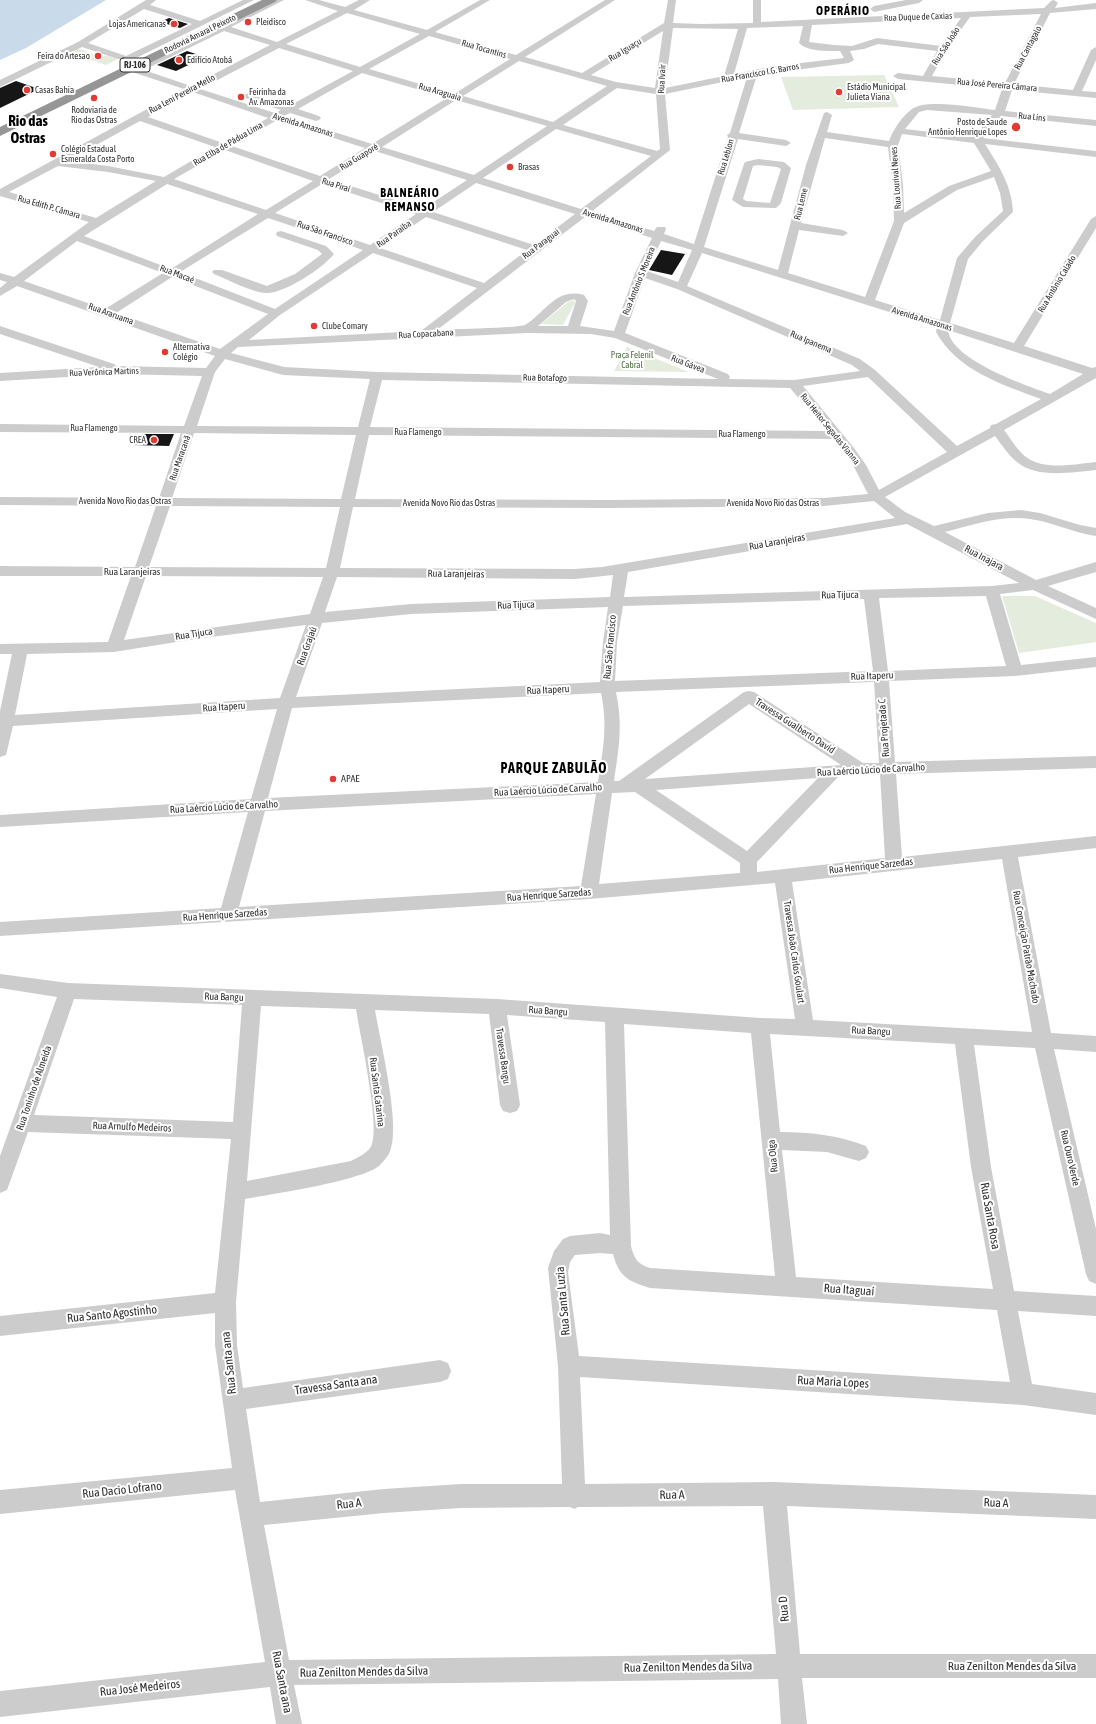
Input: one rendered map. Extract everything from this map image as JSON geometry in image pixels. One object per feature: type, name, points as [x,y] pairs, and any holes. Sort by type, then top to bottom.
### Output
[{"type":"highway","name":"Rodovia Amaral Peixoto","points":[[0,130],[262,0]]},
{"type":"highway","name":"Rodovia Amaral Peixoto","points":[[0,130],[128,64],[146,63],[271,0]]},
{"type":"street","points":[[0,84],[81,44],[152,0]]},
{"type":"street","points":[[128,64],[201,24],[250,0]]},
{"type":"street","points":[[146,63],[280,0]]},
{"type":"street","name":"Rua Tocantins","points":[[309,0],[615,85],[661,92]]},
{"type":"street","name":"Rua Leni Pereira Mello","points":[[0,193],[58,163],[138,117],[191,89],[366,0]]},
{"type":"street","name":"Rua Elba de Pádua Lima","points":[[0,293],[99,222],[166,180],[223,146],[486,0]]},
{"type":"street","name":"Rua Guaporé","points":[[107,313],[265,213],[375,147],[515,58],[611,0]]},
{"type":"street","name":"Rua Ivair","points":[[658,155],[665,150],[661,92],[667,25],[672,0]]},
{"type":"street","points":[[757,0],[757,25]]},
{"type":"street","points":[[808,22],[804,43],[844,49],[870,45],[879,29],[874,9],[867,0]]},
{"type":"street","points":[[874,9],[919,0]]},
{"type":"street","name":"Rua Cantagalo","points":[[977,139],[999,113],[1008,86],[1047,11],[1057,0]]},
{"type":"street","points":[[143,6],[201,24]]},
{"type":"street","name":"Rua Duque de Caxias","points":[[667,25],[701,27],[808,22],[879,29],[968,14],[1047,11],[1096,6]]},
{"type":"street","name":"Rua São João","points":[[926,79],[943,49],[968,14]]},
{"type":"street","name":"Rua Iguaçu","points":[[583,76],[667,25]]},
{"type":"street","points":[[728,79],[743,26]]},
{"type":"street","name":"Rua Araguaia","points":[[223,28],[361,70],[658,155]]},
{"type":"street","points":[[879,29],[943,49]]},
{"type":"street","name":"Avenida Amazonas","points":[[81,44],[191,89],[276,117],[475,178],[588,209]]},
{"type":"street","name":"Rua Francisco I.G. Barros","points":[[661,92],[792,66],[846,61],[849,60],[844,49]]},
{"type":"street","points":[[1076,93],[1096,50]]},
{"type":"street","name":"Avenida Amazonas","points":[[146,63],[328,121]]},
{"type":"street","name":"Rua Leblon","points":[[681,287],[700,245],[732,135],[753,74]]},
{"type":"street","name":"Rua José Pereira Câmara","points":[[898,76],[1096,95]]},
{"type":"street","name":"Rua Paraíba","points":[[233,344],[475,178],[615,85]]},
{"type":"street","name":"Rua Lins","points":[[921,108],[938,107],[1096,123]]},
{"type":"street","name":"Rua Lourival Neves","points":[[871,299],[899,221],[898,185],[893,145],[898,131],[916,110],[921,108]]},
{"type":"street","name":"Rua Leme","points":[[783,272],[820,134],[827,115]]},
{"type":"street","name":"Rua Piraí","points":[[138,117],[321,180],[535,249]]},
{"type":"street","points":[[898,131],[1096,154]]},
{"type":"street","name":"Avenida Amazonas","points":[[364,133],[485,172],[588,209],[783,272],[1019,345],[1096,371]]},
{"type":"street","points":[[820,134],[893,145]]},
{"type":"street","points":[[732,135],[786,143]]},
{"type":"street","points":[[977,139],[997,172],[1006,196],[1008,212],[979,239],[964,258],[942,332],[945,340],[972,364],[990,374],[1051,399]]},
{"type":"street","name":"Rua Paraguai","points":[[424,334],[658,155]]},
{"type":"street","points":[[754,162],[780,164],[786,168],[776,203],[772,206],[739,202],[738,200],[744,181],[749,164],[754,162]]},
{"type":"street","name":"Rua São Francisco","points":[[58,163],[108,169],[166,180],[485,287]]},
{"type":"street","points":[[899,221],[953,188],[997,172]]},
{"type":"street","points":[[719,179],[744,181]]},
{"type":"street","name":"Rua Edith P. Câmara","points":[[0,193],[99,222]]},
{"type":"street","name":"Rua Antônio Calado","points":[[1019,345],[1096,220]]},
{"type":"street","points":[[796,226],[843,233]]},
{"type":"street","name":"Rua Antônio S Moreira","points":[[618,335],[641,273],[659,232]]},
{"type":"street","points":[[218,272],[266,290],[272,290],[304,271],[328,254],[327,251],[281,234]]},
{"type":"street","name":"Rua Macaé","points":[[78,237],[172,272],[276,314]]},
{"type":"street","points":[[304,271],[327,279]]},
{"type":"street","name":"Rua Ipanema","points":[[641,273],[681,287],[818,344],[856,362],[871,373],[955,452]]},
{"type":"street","name":"Rua Araruama","points":[[0,276],[222,354]]},
{"type":"street","points":[[527,329],[562,300],[573,295],[580,297],[582,301],[573,329]]},
{"type":"street","name":"Rua Copacabana","points":[[233,344],[527,329],[591,330],[618,335]]},
{"type":"street","points":[[0,330],[118,370]]},
{"type":"street","name":"Rua Gávea","points":[[618,335],[736,382]]},
{"type":"street","name":"Rua Maracanã","points":[[114,647],[209,372],[222,354],[233,344]]},
{"type":"street","name":"Rua Botafogo","points":[[222,354],[284,371],[378,376],[794,384],[871,373]]},
{"type":"street","name":"Rua Verônica Martins","points":[[0,377],[118,370],[209,372]]},
{"type":"street","name":"Avenida Novo Rio das Ostras","points":[[0,490],[167,496],[816,502],[874,494],[894,486],[996,428],[1051,399],[1096,371]]},
{"type":"street","name":"Rua Grajaú","points":[[228,915],[286,703],[317,619],[332,572],[363,431],[378,376]]},
{"type":"street","name":"Rua Heitor Segadas Vianna","points":[[794,384],[862,468],[874,494]]},
{"type":"street","name":"Rua Flamengo","points":[[0,428],[836,435]]},
{"type":"street","points":[[996,428],[1022,460],[1028,464],[1046,468],[1096,466]]},
{"type":"street","name":"Rua Inajara","points":[[874,494],[891,510],[908,520],[932,531],[1034,585],[1096,614]]},
{"type":"street","name":"Avenida Novo Rio das Ostras","points":[[0,501],[167,496]]},
{"type":"street","points":[[932,531],[981,520],[1020,514],[1038,516],[1084,530],[1096,532]]},
{"type":"street","name":"Rua Laranjeiras","points":[[0,571],[332,572],[547,575],[621,569],[908,520]]},
{"type":"street","name":"Rua Tijuca","points":[[0,649],[114,647],[195,634],[411,609],[871,594],[992,592],[1034,585],[1096,566]]},
{"type":"street","name":"Rua São Francisco","points":[[589,892],[612,742],[613,715],[607,687],[615,602],[621,569]]},
{"type":"street","points":[[992,592],[1015,671]]},
{"type":"street","name":"Rua Projetada C","points":[[871,594],[881,676],[894,863]]},
{"type":"street","points":[[0,751],[3,721],[20,649]]},
{"type":"street","name":"Rua Itaperu","points":[[3,721],[286,703],[607,687],[750,680],[1015,671],[1096,662]]},
{"type":"street","points":[[748,860],[631,785],[749,696],[750,680]]},
{"type":"street","name":"Travessa Gualberto David","points":[[749,696],[860,769]]},
{"type":"street","name":"Rua Laércio Lúcio de Carvalho","points":[[0,821],[258,805],[605,788],[860,769],[1096,762]]},
{"type":"street","points":[[749,879],[748,860],[835,771]]},
{"type":"street","name":"Rua Henrique Sarzedas","points":[[0,929],[589,892],[783,876],[1096,842]]},
{"type":"street","name":"Rua Conceição Patrão Machado","points":[[1009,852],[1043,1041]]},
{"type":"street","name":"Travessa João Carlos Goulart","points":[[783,876],[805,1027]]},
{"type":"street","name":"Rua Bangu","points":[[0,981],[68,992],[497,1007],[760,1026],[805,1027],[1096,1044]]},
{"type":"street","name":"Rua Toninho de Almeida","points":[[0,1184],[68,992]]},
{"type":"street","name":"Rua Santa ana","points":[[252,998],[242,1131],[225,1302],[226,1345],[250,1515],[290,1724]]},
{"type":"street","name":"Rua Santa Catarina","points":[[236,1192],[353,1169],[372,1160],[382,1147],[383,1126],[380,1096],[364,1002]]},
{"type":"street","name":"Travessa Bangu","points":[[497,1007],[510,1105]]},
{"type":"street","points":[[614,1016],[621,1246]]},
{"type":"street","name":"Rua Olga","points":[[760,1026],[786,1286]]},
{"type":"street","name":"Rua Santa Rosa","points":[[963,1036],[981,1167],[1004,1301],[1023,1394]]},
{"type":"street","name":"Rua Ouro Verde","points":[[1043,1041],[1096,1274]]},
{"type":"street","name":"Rua Arnulfo Medeiros","points":[[22,1123],[242,1131]]},
{"type":"street","points":[[772,1141],[824,1143],[838,1145],[859,1152]]},
{"type":"street","name":"Rua Santa Luzia","points":[[574,1497],[569,1366],[558,1272],[561,1258],[570,1246],[600,1242],[621,1246]]},
{"type":"street","name":"Rua Itaguaí","points":[[621,1246],[625,1265],[635,1274],[650,1278],[1004,1301],[1062,1302],[1096,1306]]},
{"type":"street","name":"Rua Santo Agostinho","points":[[0,1326],[225,1302]]},
{"type":"street","name":"Rua Maria Lopes","points":[[569,1366],[1023,1394],[1096,1404]]},
{"type":"street","name":"Travessa Santa ana","points":[[233,1400],[440,1371]]},
{"type":"street","name":"Rua Dacio Lofrano","points":[[0,1502],[244,1478]]},
{"type":"street","name":"Rua A","points":[[250,1515],[384,1501],[446,1497],[774,1494],[1096,1507]]},
{"type":"street","name":"Rua D","points":[[774,1494],[794,1724]]},
{"type":"street","name":"Rua Zenilton Mendes da Silva","points":[[280,1673],[789,1666],[1096,1666]]},
{"type":"street","name":"Rua José Medeiros","points":[[0,1704],[280,1673]]},
{"type":"green space","points":[[74,47],[99,56],[108,56],[118,59],[106,65],[66,51]]},
{"type":"green space","name":"Estádio Municipal Julieta Viana","points":[[884,75],[899,107],[793,110],[781,77]]},
{"type":"green space","points":[[574,300],[575,303],[563,325],[541,324],[568,302]]},
{"type":"green space","name":"Praça Felenil Cabral","points":[[627,347],[689,372],[614,371]]},
{"type":"green space","points":[[1002,596],[1035,596],[1096,623],[1096,642],[1019,653]]},
{"type":"water","points":[[0,0],[106,0],[26,48],[0,60]]},
{"type":"building","points":[[169,18],[188,24],[180,28],[160,22]]},
{"type":"building","name":"Edifício Atobá","points":[[187,51],[205,57],[176,71],[157,65]]},
{"type":"building","points":[[16,81],[39,89],[0,108],[0,88]]},
{"type":"building","points":[[661,250],[685,254],[672,275],[649,270]]},
{"type":"building","name":"CREA","points":[[138,434],[174,434],[169,446],[133,445]]},
{"type":"place","name":"Pleidisco","points":[[248,22]]},
{"type":"place","name":"Lojas Americanas","points":[[174,24]]},
{"type":"place","name":"Feira do Artesao","points":[[98,56]]},
{"type":"place","name":"Edifício Atobá","points":[[179,60]]},
{"type":"place","name":"Casas Bahia","points":[[27,90]]},
{"type":"place","name":"Estádio Municipal Julieta Viana","points":[[839,92]]},
{"type":"place","name":"Feirinha da Av. Amazonas","points":[[241,97]]},
{"type":"place","name":"Rodoviaria de Rio das Ostras","points":[[94,98]]},
{"type":"place","name":"Posto de Saude Antônio Henrique Lopes","points":[[1016,127]]},
{"type":"place","name":"Colégio Estadual Esmeralda Costa Porto","points":[[53,154]]},
{"type":"place","name":"Brasas","points":[[510,167]]},
{"type":"place","name":"Clube Comary","points":[[314,326]]},
{"type":"place","name":"Alternativa Colégio","points":[[165,352]]},
{"type":"place","name":"CREA","points":[[154,440]]},
{"type":"place","name":"APAE","points":[[333,779]]},
{"type":"district","name":"OPERÁRIO","points":[[843,11]]},
{"type":"district","name":"Rio das Ostras","points":[[28,130]]},
{"type":"district","name":"BALNEÁRIO REMANSO","points":[[410,200]]},
{"type":"district","name":"PARQUE ZABULÃO","points":[[554,769]]}]
